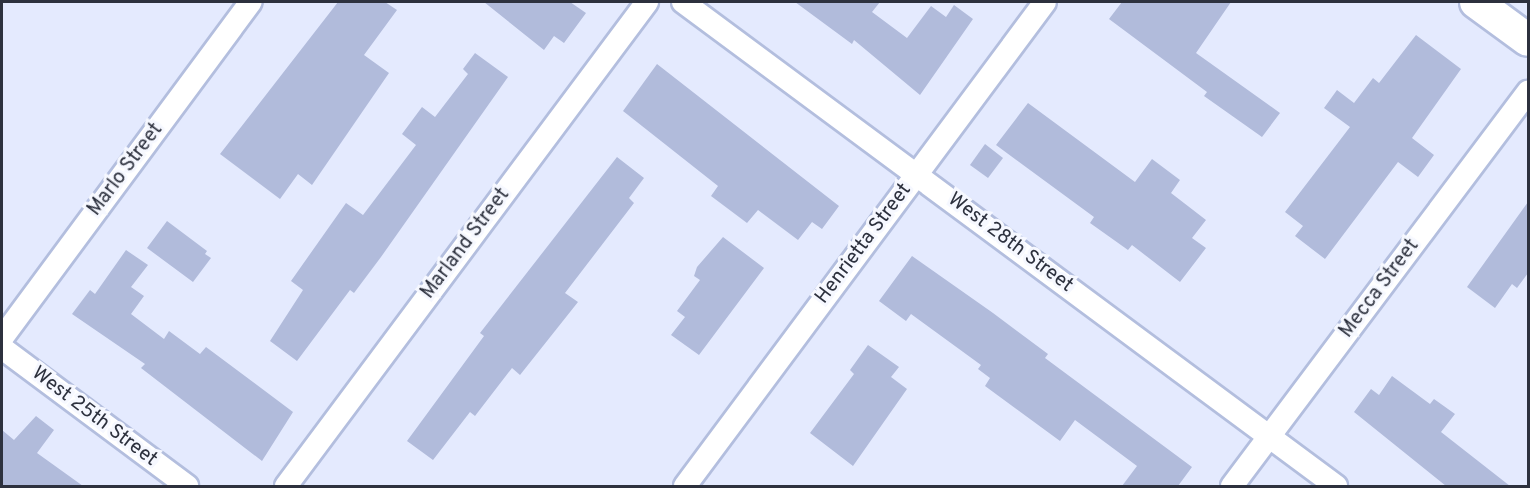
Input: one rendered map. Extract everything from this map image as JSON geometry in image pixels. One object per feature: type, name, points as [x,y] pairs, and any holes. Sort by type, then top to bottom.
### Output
[{"type":"street","name":"Marlo Street","points":[[2,338],[251,2]]},
{"type":"street","name":"Marland Street","points":[[286,486],[647,2]]},
{"type":"street","name":"West 28th Street","points":[[683,2],[917,173],[1336,486]]},
{"type":"street","name":"Henrietta Street","points":[[685,486],[1045,2]]},
{"type":"street","points":[[1476,2],[1528,40]]},
{"type":"street","name":"Mecca Street","points":[[1232,486],[1528,92]]},
{"type":"street","name":"West 25th Street","points":[[2,348],[187,486]]},
{"type":"building","points":[[338,2],[385,2],[397,10],[364,55],[389,73],[312,185],[298,174],[280,199],[220,154]]},
{"type":"building","points":[[484,2],[570,2],[586,13],[564,43],[554,36],[544,50]]},
{"type":"building","points":[[795,2],[880,2],[872,12],[907,38],[931,6],[946,17],[954,5],[973,19],[920,95],[854,40],[852,44]]},
{"type":"building","points":[[1122,2],[1231,2],[1196,53],[1280,113],[1262,137],[1204,96],[1207,92],[1109,19]]},
{"type":"building","points":[[1416,35],[1461,69],[1412,138],[1434,155],[1418,177],[1398,162],[1325,259],[1295,236],[1303,226],[1285,212],[1350,127],[1324,108],[1337,90],[1354,103],[1373,78],[1379,83]]},
{"type":"building","points":[[475,53],[508,77],[381,257],[354,293],[350,290],[297,361],[270,341],[303,290],[291,281],[346,203],[363,215],[416,145],[402,134],[422,107],[435,117],[468,74],[463,69]]},
{"type":"building","points":[[657,64],[839,206],[822,229],[812,222],[798,240],[758,210],[747,223],[711,196],[718,186],[623,111]]},
{"type":"building","points":[[1028,103],[1135,182],[1152,159],[1180,180],[1171,193],[1206,220],[1192,238],[1206,248],[1180,282],[1132,245],[1128,250],[1090,223],[1094,217],[996,145]]},
{"type":"building","points":[[985,144],[1003,158],[988,178],[970,165]]},
{"type":"building","points":[[617,157],[644,178],[629,198],[634,203],[565,293],[578,302],[520,375],[512,368],[475,416],[470,412],[433,460],[407,441],[484,336],[480,333]]},
{"type":"building","points":[[1528,202],[1528,273],[1517,288],[1512,284],[1495,308],[1467,287]]},
{"type":"building","points":[[167,221],[207,251],[205,254],[211,258],[193,282],[147,248]]},
{"type":"building","points":[[723,237],[764,268],[699,355],[671,335],[685,317],[677,311],[700,280],[694,276],[697,267]]},
{"type":"building","points":[[126,250],[148,265],[131,287],[144,296],[131,314],[164,339],[169,331],[200,354],[206,347],[293,412],[262,461],[141,368],[145,364],[72,314],[90,290],[95,294]]},
{"type":"building","points":[[912,256],[1048,354],[1045,358],[1192,467],[1178,486],[1122,486],[1137,466],[1075,420],[1060,441],[985,386],[990,378],[978,369],[981,365],[911,314],[906,321],[879,301]]},
{"type":"building","points":[[868,345],[899,367],[891,377],[907,389],[853,466],[810,433],[854,374],[850,370]]},
{"type":"building","points":[[1392,376],[1430,404],[1434,399],[1455,414],[1441,432],[1510,486],[1446,486],[1354,412],[1371,389],[1379,395]]},
{"type":"building","points":[[36,416],[54,430],[37,453],[83,486],[2,486],[2,430],[14,440]]}]
